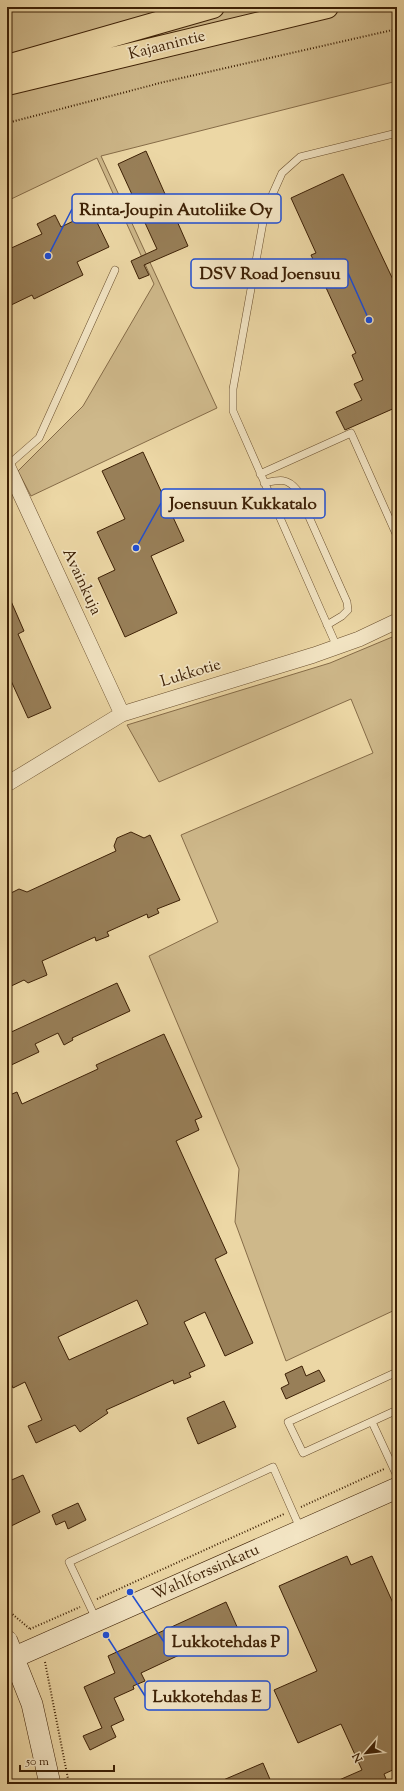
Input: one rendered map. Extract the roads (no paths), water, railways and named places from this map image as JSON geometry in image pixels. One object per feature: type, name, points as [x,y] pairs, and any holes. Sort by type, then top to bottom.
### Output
[{"type":"highway","name":"Kajaanintie","points":[[7,66],[213,7]]},
{"type":"highway","name":"Kajaanintie","points":[[7,84],[327,7]]},
{"type":"highway","points":[[7,53],[54,40],[75,46]]},
{"type":"highway","points":[[7,94],[64,71]]},
{"type":"street","name":"Avainkuja","points":[[7,465],[122,714]]},
{"type":"street","name":"Lukkotie","points":[[7,784],[122,714],[314,656],[397,621]]},
{"type":"street","name":"Wahlforssinkatu","points":[[11,1649],[92,1612],[301,1530],[397,1488]]},
{"type":"street","points":[[11,1649],[32,1704],[50,1784]]},
{"type":"lane","points":[[337,647],[233,411],[233,389],[264,211],[282,173],[300,157],[397,133]]},
{"type":"lane","points":[[7,465],[39,438],[115,270]]},
{"type":"lane","points":[[260,474],[351,434],[397,536]]},
{"type":"lane","points":[[264,483],[282,479],[297,490],[347,602],[348,610],[342,616],[327,625]]},
{"type":"lane","points":[[397,1372],[288,1422],[303,1453],[397,1410]]},
{"type":"lane","points":[[372,1422],[397,1476]]},
{"type":"lane","points":[[92,1612],[69,1562],[274,1467],[301,1530]]},
{"type":"place","name":"Rinta-Joupin Autoliike Oy","points":[[48,256]]},
{"type":"place","name":"DSV Road Joensuu","points":[[369,320]]},
{"type":"place","name":"Joensuun Kukkatalo","points":[[136,548]]},
{"type":"place","name":"Lukkotehdas P","points":[[130,1592]]},
{"type":"place","name":"Lukkotehdas E","points":[[106,1635]]}]
